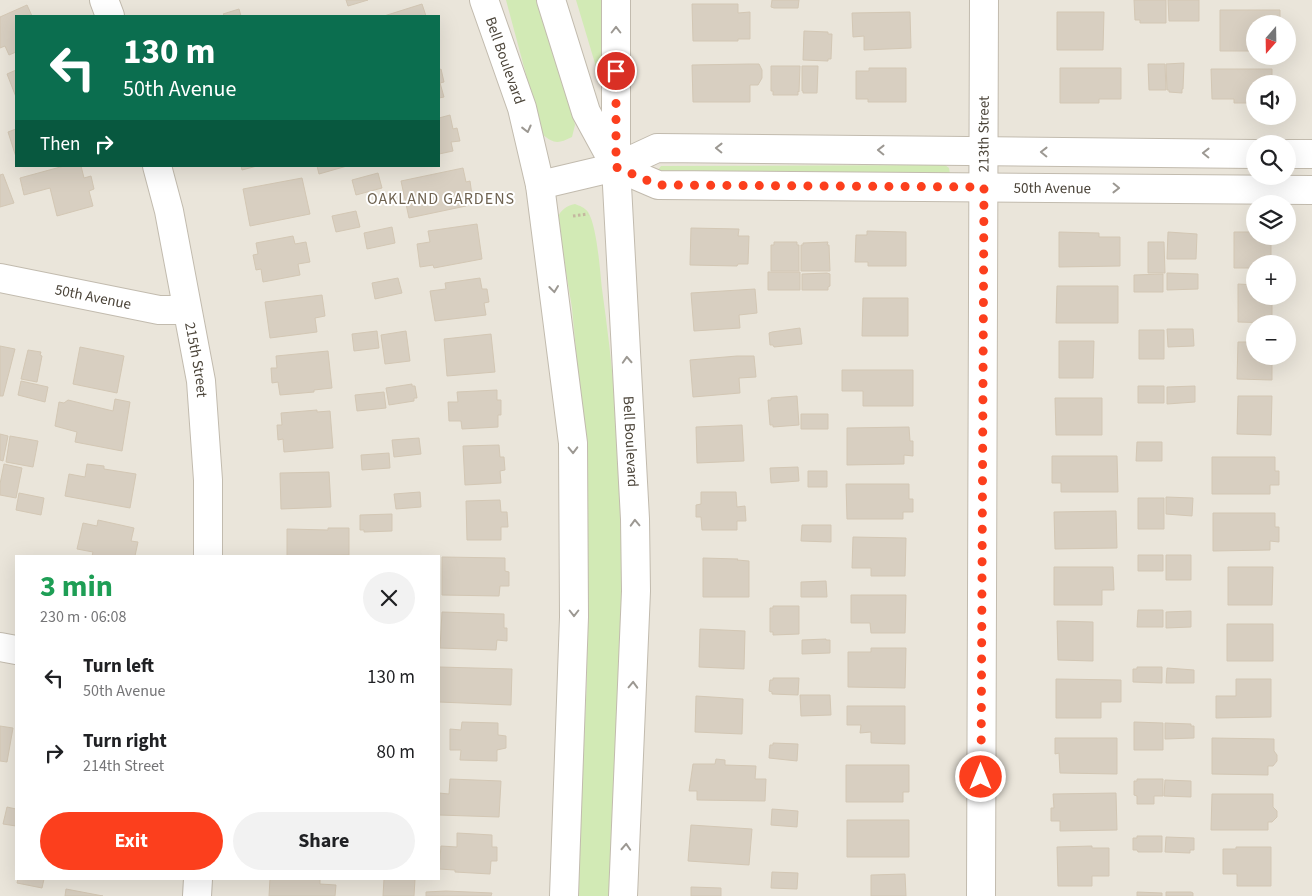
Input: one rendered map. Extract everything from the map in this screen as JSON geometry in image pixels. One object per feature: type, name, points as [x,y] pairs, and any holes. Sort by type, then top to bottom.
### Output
[{"type":"street","points":[[104,0],[110,15]]},
{"type":"street","name":"Bell Boulevard","points":[[484,0],[522,108],[540,185],[573,443],[574,617],[564,896]]},
{"type":"street","name":"Bell Boulevard","points":[[551,0],[586,112],[616,167],[635,519],[636,591],[624,896]]},
{"type":"street","points":[[616,0],[616,167]]},
{"type":"street","name":"213th Street","points":[[980,896],[984,0]]},
{"type":"street","points":[[540,185],[616,167],[657,148],[1246,154]]},
{"type":"street","points":[[1296,154],[1312,154]]},
{"type":"street","name":"215th Street","points":[[157,167],[169,211],[201,381],[208,480],[208,555]]},
{"type":"street","name":"50th Avenue","points":[[616,167],[658,185],[1312,190]]},
{"type":"street","name":"50th Avenue","points":[[0,278],[158,310],[187,310]]},
{"type":"street","points":[[0,647],[15,650]]},
{"type":"street","points":[[197,896],[198,880]]},
{"type":"shaded area","points":[[0,0],[1312,0],[1312,896],[0,896]]},
{"type":"green space","points":[[506,0],[536,0],[571,108],[575,125],[572,137],[556,142],[542,134]]},
{"type":"green space","points":[[576,0],[604,0],[603,90]]},
{"type":"green space","points":[[945,165],[949,168],[950,174],[664,177],[658,170],[661,166]]},
{"type":"green space","points":[[575,204],[588,212],[596,238],[611,358],[620,463],[622,533],[621,609],[610,896],[577,896],[587,678],[588,524],[586,459],[572,308],[557,218],[564,208]]},
{"type":"building","points":[[346,0],[368,0],[348,6]]},
{"type":"building","points":[[772,0],[799,0],[798,8],[774,8],[771,7]]},
{"type":"building","points":[[1134,0],[1166,0],[1166,23],[1140,23],[1140,20],[1135,20]]},
{"type":"building","points":[[1168,0],[1199,0],[1199,21],[1169,21]]},
{"type":"building","points":[[422,4],[426,15],[387,15]]},
{"type":"building","points":[[692,4],[738,4],[738,13],[750,12],[750,39],[738,39],[738,41],[693,41]]},
{"type":"building","points":[[27,5],[32,15],[15,15],[15,52],[9,55],[5,46],[0,48],[0,17]]},
{"type":"building","points":[[239,9],[241,15],[224,15]]},
{"type":"building","points":[[1220,10],[1280,10],[1280,15],[1246,15],[1246,51],[1220,51]]},
{"type":"building","points":[[910,12],[911,48],[864,50],[864,36],[853,37],[852,13]]},
{"type":"building","points":[[1057,12],[1104,12],[1103,50],[1057,50]]},
{"type":"building","points":[[804,31],[828,32],[828,34],[832,34],[831,59],[828,59],[828,61],[803,60]]},
{"type":"building","points":[[1184,63],[1182,93],[1169,92],[1167,90],[1166,64]]},
{"type":"building","points":[[759,64],[762,70],[762,78],[758,85],[750,85],[750,102],[693,102],[692,65]]},
{"type":"building","points":[[1148,64],[1165,64],[1166,90],[1149,90]]},
{"type":"building","points":[[771,66],[800,66],[798,95],[773,95],[773,91],[771,91]]},
{"type":"building","points":[[802,66],[818,66],[817,93],[803,93]]},
{"type":"building","points":[[869,68],[906,68],[906,102],[868,102],[868,99],[856,99],[856,71],[869,71]]},
{"type":"building","points":[[1060,68],[1121,68],[1121,99],[1099,99],[1099,103],[1060,103]]},
{"type":"building","points":[[1211,69],[1272,69],[1272,75],[1246,75],[1246,103],[1234,103],[1234,99],[1212,99]]},
{"type":"building","points":[[15,70],[15,94],[7,74]]},
{"type":"building","points":[[440,70],[444,82],[440,83]]},
{"type":"building","points":[[440,83],[444,97],[440,98]]},
{"type":"building","points":[[450,115],[453,129],[457,128],[460,141],[451,142],[453,151],[440,154],[440,118]]},
{"type":"building","points":[[15,129],[15,154],[8,132]]},
{"type":"building","points":[[60,167],[81,167],[84,178],[91,176],[94,189],[89,191],[93,206],[57,216],[50,188],[24,195],[20,178]]},
{"type":"building","points":[[241,167],[253,167],[242,170]]},
{"type":"building","points":[[317,167],[344,167],[319,174]]},
{"type":"building","points":[[463,168],[466,182],[470,181],[472,195],[464,197],[466,206],[409,218],[401,181]]},
{"type":"building","points":[[378,173],[382,188],[356,195],[352,180]]},
{"type":"building","points":[[3,174],[14,203],[0,207],[0,175]]},
{"type":"building","points":[[302,178],[310,214],[250,226],[243,189]]},
{"type":"building","points":[[356,211],[360,227],[336,232],[332,216]]},
{"type":"building","points":[[477,224],[482,259],[434,268],[433,265],[420,267],[417,244],[430,242],[428,231]]},
{"type":"building","points":[[392,227],[395,243],[367,249],[364,233]]},
{"type":"building","points":[[691,228],[739,229],[738,236],[749,236],[748,264],[738,264],[737,266],[690,265]]},
{"type":"building","points":[[867,231],[906,232],[906,266],[868,266],[868,262],[855,262],[856,235],[867,235]]},
{"type":"building","points":[[1059,232],[1099,233],[1099,237],[1120,237],[1120,266],[1059,267]]},
{"type":"building","points":[[1168,232],[1197,234],[1196,259],[1167,259]]},
{"type":"building","points":[[1234,232],[1246,232],[1246,245],[1271,245],[1271,255],[1246,255],[1246,268],[1234,268]]},
{"type":"building","points":[[293,236],[295,244],[306,242],[310,262],[298,264],[300,275],[263,282],[261,269],[256,270],[253,255],[258,254],[256,243]]},
{"type":"building","points":[[774,242],[797,242],[797,245],[799,245],[799,271],[771,271],[771,245],[774,245]]},
{"type":"building","points":[[828,242],[830,271],[801,271],[801,245],[803,243]]},
{"type":"building","points":[[1148,242],[1164,242],[1165,273],[1148,273]]},
{"type":"building","points":[[768,272],[800,272],[800,290],[768,290]]},
{"type":"building","points":[[1167,273],[1198,274],[1198,289],[1167,290]]},
{"type":"building","points":[[802,274],[830,274],[828,290],[802,290]]},
{"type":"building","points":[[1163,274],[1163,292],[1134,292],[1134,275]]},
{"type":"building","points":[[398,278],[402,293],[375,299],[372,283]]},
{"type":"building","points":[[480,278],[482,289],[487,289],[489,302],[484,303],[486,315],[435,321],[430,291],[446,289],[445,283]]},
{"type":"building","points":[[1238,284],[1246,284],[1246,305],[1272,305],[1272,315],[1246,315],[1246,322],[1238,322]]},
{"type":"building","points":[[1057,286],[1118,286],[1118,323],[1056,323]]},
{"type":"building","points":[[755,289],[757,313],[739,315],[740,328],[694,331],[691,293]]},
{"type":"building","points":[[322,295],[325,316],[315,318],[317,332],[270,338],[265,302]]},
{"type":"building","points":[[863,298],[908,298],[908,336],[862,336]]},
{"type":"building","points":[[800,328],[802,344],[774,347],[770,345],[769,333]]},
{"type":"building","points":[[1167,329],[1193,329],[1194,346],[1168,347]]},
{"type":"building","points":[[1139,330],[1164,330],[1164,359],[1139,359]]},
{"type":"building","points":[[377,331],[379,348],[354,351],[352,334]]},
{"type":"building","points":[[406,331],[410,361],[385,364],[381,335]]},
{"type":"building","points":[[491,334],[495,372],[447,376],[444,339]]},
{"type":"building","points":[[1059,341],[1094,341],[1093,378],[1059,378]]},
{"type":"building","points":[[1238,342],[1246,342],[1246,365],[1272,365],[1272,380],[1237,379]]},
{"type":"building","points":[[0,346],[15,349],[3,396],[0,396]]},
{"type":"building","points":[[80,347],[124,356],[117,393],[73,384]]},
{"type":"building","points":[[28,350],[41,352],[40,355],[42,356],[37,382],[21,379]]},
{"type":"building","points":[[328,351],[332,388],[314,390],[314,392],[280,395],[278,382],[272,383],[271,368],[277,368],[276,356]]},
{"type":"building","points":[[754,356],[756,377],[739,378],[740,393],[693,397],[690,360]]},
{"type":"building","points":[[842,370],[913,370],[913,406],[863,406],[863,391],[842,391]]},
{"type":"building","points":[[21,381],[48,387],[45,402],[18,395]]},
{"type":"building","points":[[412,384],[412,386],[415,386],[417,398],[414,398],[414,401],[389,405],[386,388]]},
{"type":"building","points":[[1138,386],[1164,386],[1164,403],[1138,403]]},
{"type":"building","points":[[1195,386],[1195,402],[1167,404],[1167,387]]},
{"type":"building","points":[[497,390],[497,400],[501,400],[501,415],[498,415],[498,427],[462,429],[461,421],[449,421],[448,402],[458,402],[457,392]]},
{"type":"building","points":[[384,392],[386,408],[357,411],[355,395]]},
{"type":"building","points":[[797,396],[799,425],[773,427],[773,425],[770,425],[768,400],[771,400],[771,398]]},
{"type":"building","points":[[1238,396],[1272,396],[1271,435],[1237,434]]},
{"type":"building","points":[[1055,398],[1102,398],[1102,435],[1056,435]]},
{"type":"building","points":[[115,399],[130,402],[122,451],[75,442],[77,432],[55,426],[59,402],[64,403],[68,400],[113,411]]},
{"type":"building","points":[[317,410],[317,412],[330,411],[333,448],[284,452],[283,439],[278,440],[277,425],[282,425],[281,413]]},
{"type":"building","points":[[801,414],[828,414],[828,429],[801,429]]},
{"type":"building","points":[[742,425],[744,461],[697,463],[696,427]]},
{"type":"building","points":[[909,427],[910,441],[913,441],[913,456],[904,455],[904,464],[847,465],[847,428]]},
{"type":"building","points":[[0,434],[8,436],[3,461],[0,460]]},
{"type":"building","points":[[10,436],[38,441],[33,467],[6,462]]},
{"type":"building","points":[[419,438],[421,454],[394,457],[392,440]]},
{"type":"building","points":[[1137,442],[1162,442],[1162,461],[1136,461]]},
{"type":"building","points":[[499,445],[500,457],[504,457],[505,470],[500,471],[501,483],[465,485],[463,446]]},
{"type":"building","points":[[389,453],[390,468],[362,470],[361,455]]},
{"type":"building","points":[[1052,456],[1117,456],[1118,492],[1061,492],[1061,483],[1052,483]]},
{"type":"building","points":[[1212,457],[1275,457],[1275,471],[1279,471],[1279,485],[1270,485],[1270,494],[1212,494]]},
{"type":"building","points":[[4,464],[22,468],[16,498],[0,495]]},
{"type":"building","points":[[87,464],[136,474],[130,508],[65,496],[69,474],[85,477]]},
{"type":"building","points":[[798,467],[799,481],[771,483],[770,468]]},
{"type":"building","points":[[808,471],[827,471],[827,487],[808,487]]},
{"type":"building","points":[[329,472],[331,507],[281,509],[280,473]]},
{"type":"building","points":[[846,484],[909,484],[909,499],[913,499],[913,512],[903,512],[903,519],[847,519]]},
{"type":"building","points":[[420,492],[421,507],[396,509],[394,494]]},
{"type":"building","points":[[701,492],[736,492],[737,507],[745,506],[746,521],[737,521],[737,530],[702,530],[701,517],[696,517],[696,505],[701,504]]},
{"type":"building","points":[[19,493],[44,498],[41,515],[16,510]]},
{"type":"building","points":[[1166,497],[1193,498],[1192,516],[1166,514]]},
{"type":"building","points":[[1138,498],[1164,498],[1164,529],[1138,529]]},
{"type":"building","points":[[500,500],[501,512],[507,512],[508,527],[501,527],[501,540],[467,540],[466,501]]},
{"type":"building","points":[[1116,511],[1117,548],[1055,549],[1054,512]]},
{"type":"building","points":[[1213,513],[1275,513],[1275,527],[1279,527],[1279,542],[1270,541],[1270,550],[1213,551]]},
{"type":"building","points":[[392,514],[392,531],[364,532],[364,530],[360,530],[360,515]]},
{"type":"building","points":[[98,520],[134,528],[131,541],[138,542],[135,555],[92,555],[93,552],[77,549],[83,523],[97,526]]},
{"type":"building","points":[[802,525],[831,525],[831,542],[801,541]]},
{"type":"building","points":[[328,528],[349,528],[349,555],[287,555],[287,529],[328,530]]},
{"type":"building","points":[[853,537],[906,538],[905,576],[871,576],[871,568],[852,568]]},
{"type":"building","points":[[1138,555],[1163,555],[1163,571],[1138,571]]},
{"type":"building","points":[[1166,555],[1191,555],[1191,580],[1166,580]]},
{"type":"building","points":[[442,557],[505,558],[505,571],[509,572],[509,586],[500,586],[499,596],[442,595]]},
{"type":"building","points":[[703,558],[749,561],[749,597],[703,597]]},
{"type":"building","points":[[1054,567],[1113,567],[1114,590],[1102,590],[1102,605],[1054,605]]},
{"type":"building","points":[[1228,567],[1273,567],[1272,605],[1228,605]]},
{"type":"building","points":[[826,581],[827,597],[801,597],[801,582]]},
{"type":"building","points":[[851,595],[906,595],[905,633],[871,633],[870,623],[851,623]]},
{"type":"building","points":[[773,606],[799,606],[799,634],[773,635],[773,632],[770,632],[770,608],[773,608]]},
{"type":"building","points":[[1138,610],[1163,610],[1163,627],[1137,627]]},
{"type":"building","points":[[1191,611],[1191,627],[1166,628],[1166,612]]},
{"type":"building","points":[[442,612],[504,614],[504,628],[507,628],[507,641],[497,640],[496,650],[440,648]]},
{"type":"building","points":[[1057,621],[1093,622],[1093,661],[1058,660]]},
{"type":"building","points":[[1227,624],[1273,624],[1273,661],[1227,661]]},
{"type":"building","points":[[700,629],[745,631],[744,669],[699,667]]},
{"type":"building","points":[[802,640],[830,640],[830,653],[802,654]]},
{"type":"building","points":[[871,648],[906,648],[905,688],[848,687],[848,652],[871,652]]},
{"type":"building","points":[[440,667],[512,669],[511,705],[440,702]]},
{"type":"building","points":[[1137,667],[1162,667],[1162,683],[1133,682],[1133,669],[1137,669]]},
{"type":"building","points":[[1167,668],[1194,670],[1194,683],[1166,683]]},
{"type":"building","points":[[773,678],[799,678],[798,695],[772,694],[769,691],[770,680],[773,680]]},
{"type":"building","points":[[1056,679],[1121,680],[1121,702],[1101,702],[1101,718],[1056,718]]},
{"type":"building","points":[[1236,679],[1271,679],[1271,717],[1216,718],[1216,696],[1236,696]]},
{"type":"building","points":[[800,695],[830,695],[831,715],[801,716]]},
{"type":"building","points":[[696,696],[743,699],[742,734],[695,732]]},
{"type":"building","points":[[847,706],[905,706],[905,744],[871,743],[871,732],[860,733],[861,725],[847,725]]},
{"type":"building","points":[[462,722],[498,723],[498,735],[506,736],[506,748],[497,750],[497,761],[460,760],[461,750],[450,750],[450,729],[461,730]]},
{"type":"building","points":[[1134,722],[1163,723],[1163,750],[1134,750]]},
{"type":"building","points":[[1165,723],[1191,724],[1191,726],[1194,726],[1194,738],[1165,739]]},
{"type":"building","points":[[0,726],[13,728],[7,762],[0,761]]},
{"type":"building","points":[[1055,738],[1117,738],[1117,774],[1060,773],[1059,753],[1055,754]]},
{"type":"building","points":[[1212,738],[1274,739],[1274,751],[1277,755],[1277,761],[1273,766],[1268,766],[1268,775],[1212,774]]},
{"type":"building","points":[[773,743],[798,744],[797,761],[769,758],[770,745],[773,745]]},
{"type":"building","points":[[716,759],[725,760],[725,765],[756,766],[755,779],[766,779],[765,801],[697,800],[697,791],[689,791],[693,764],[715,764]]},
{"type":"building","points":[[846,765],[909,765],[909,792],[903,792],[903,802],[846,802]]},
{"type":"building","points":[[450,779],[501,781],[499,817],[440,815],[440,793],[449,794]]},
{"type":"building","points":[[1137,779],[1163,779],[1163,796],[1154,796],[1154,804],[1137,804],[1137,796],[1134,795],[1134,781],[1137,781]]},
{"type":"building","points":[[1165,780],[1191,781],[1191,797],[1164,796]]},
{"type":"building","points":[[1116,793],[1117,830],[1060,831],[1060,821],[1051,821],[1051,808],[1054,808],[1053,794]]},
{"type":"building","points":[[1212,794],[1273,794],[1273,807],[1277,811],[1277,817],[1272,822],[1268,822],[1268,830],[1211,830]]},
{"type":"building","points":[[7,807],[15,809],[15,826],[3,824]]},
{"type":"building","points":[[772,809],[798,811],[797,827],[771,825]]},
{"type":"building","points":[[847,820],[909,820],[909,857],[847,857]]},
{"type":"building","points":[[691,825],[752,829],[749,865],[688,861]]},
{"type":"building","points":[[457,833],[492,835],[492,847],[497,847],[497,861],[491,861],[490,874],[440,869],[441,846],[457,847]]},
{"type":"building","points":[[1137,836],[1162,836],[1162,852],[1138,852],[1133,850],[1133,838],[1137,838]]},
{"type":"building","points":[[1166,837],[1194,838],[1194,850],[1190,850],[1190,853],[1165,852]]},
{"type":"building","points":[[1092,846],[1092,848],[1109,848],[1109,876],[1092,876],[1092,886],[1058,886],[1057,847]]},
{"type":"building","points":[[1236,847],[1271,847],[1271,886],[1237,886],[1237,874],[1223,874],[1223,849],[1236,849]]},
{"type":"building","points":[[772,872],[798,873],[797,889],[771,888]]},
{"type":"building","points":[[905,874],[906,896],[871,896],[871,875]]},
{"type":"building","points":[[18,880],[44,880],[42,888],[17,883]]},
{"type":"building","points":[[270,880],[320,880],[320,884],[336,885],[335,896],[269,896]]},
{"type":"building","points":[[384,880],[415,880],[414,896],[383,896]]},
{"type":"building","points":[[691,887],[721,888],[721,896],[691,896]]},
{"type":"building","points":[[66,889],[103,896],[65,896]]},
{"type":"building","points":[[426,892],[492,893],[491,896],[426,896]]},
{"type":"building","points":[[1137,892],[1162,893],[1162,896],[1137,896]]},
{"type":"building","points":[[1166,892],[1191,892],[1193,896],[1166,896]]},
{"type":"district","name":"OAKLAND GARDENS","points":[[441,198]]},
{"type":"route","points":[[616,71],[616,167],[658,185],[984,187],[981,777]]}]
